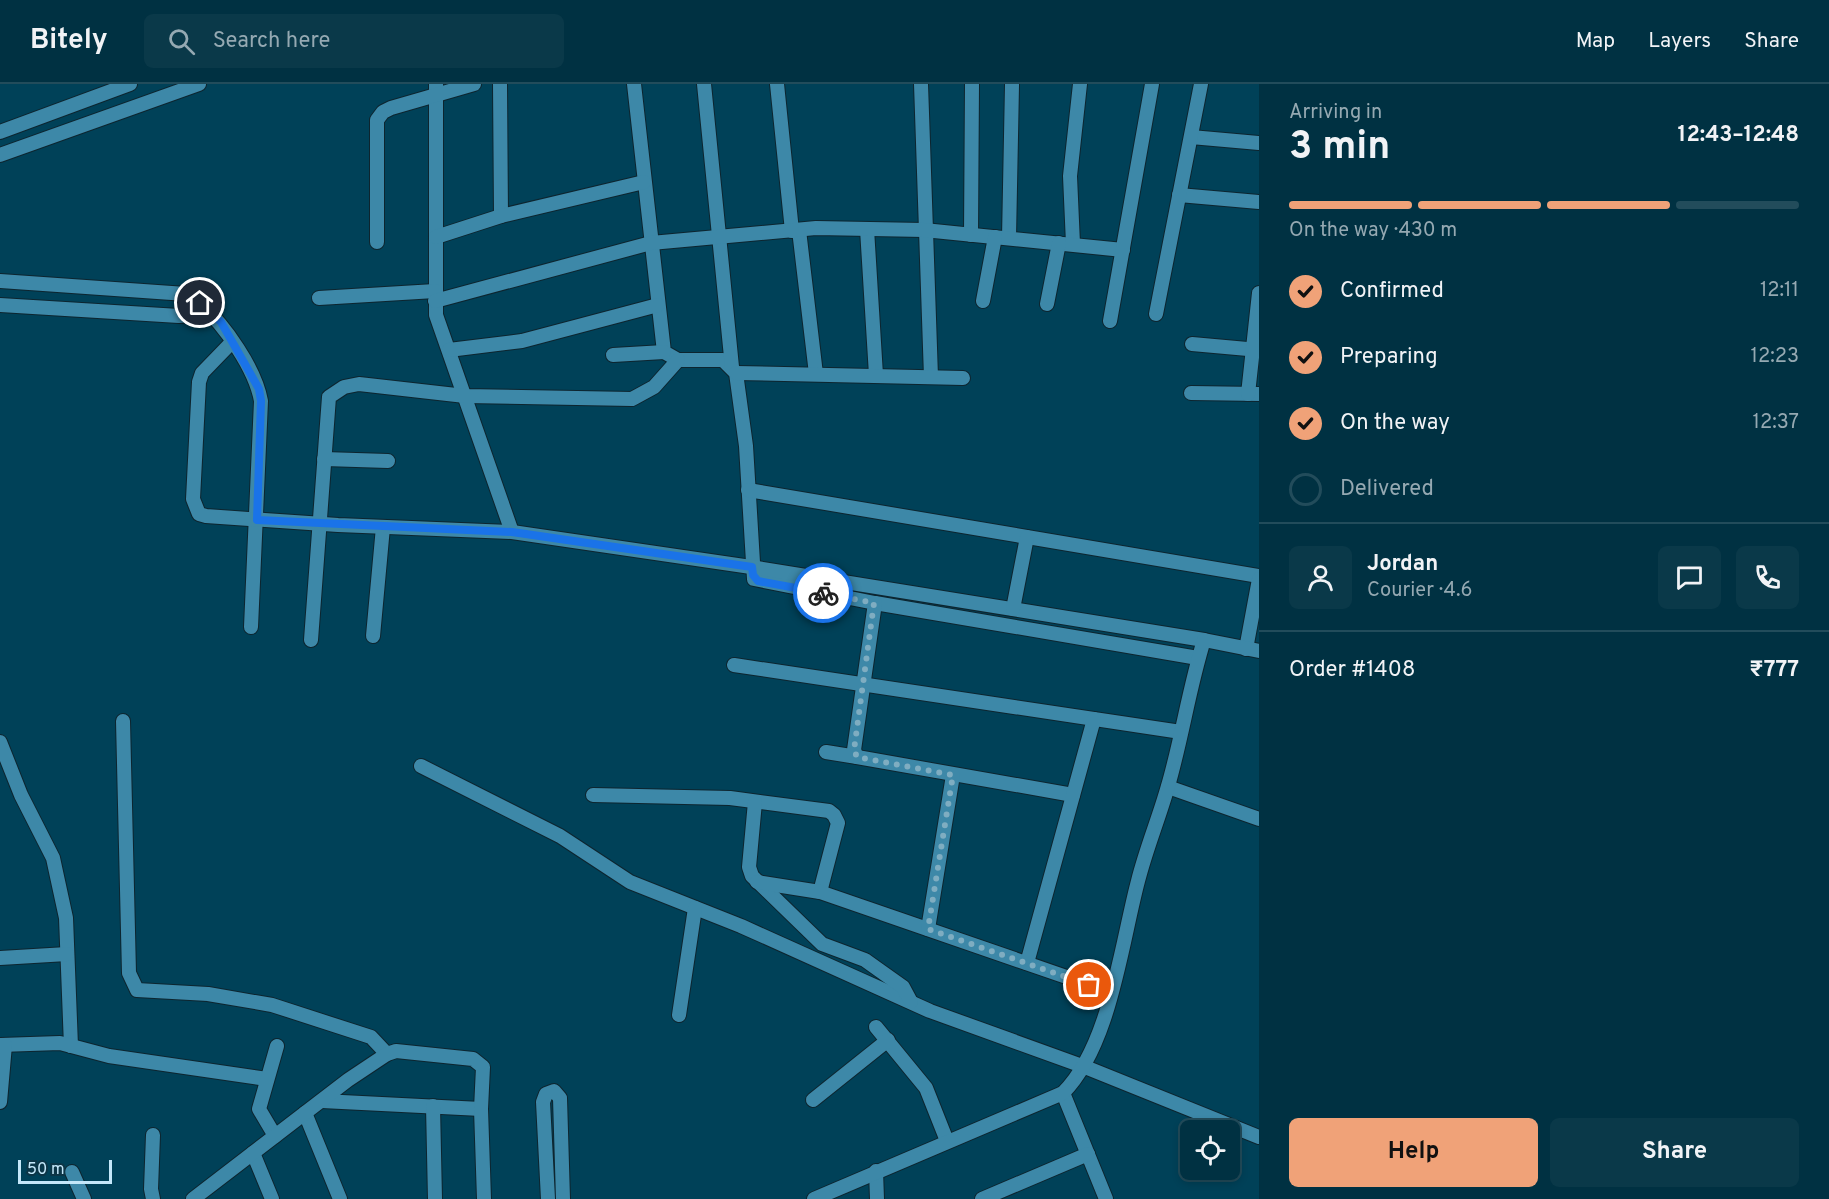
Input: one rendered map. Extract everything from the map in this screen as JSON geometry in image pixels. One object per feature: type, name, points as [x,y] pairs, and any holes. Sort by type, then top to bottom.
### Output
[{"type":"street","points":[[0,132],[130,84]]},
{"type":"street","points":[[0,155],[199,84]]},
{"type":"street","points":[[377,242],[377,120],[383,112],[436,89],[474,84]]},
{"type":"street","points":[[500,84],[501,216]]},
{"type":"street","points":[[634,84],[664,351]]},
{"type":"street","points":[[704,84],[734,370],[746,446],[752,567],[753,575],[758,581],[1198,658]]},
{"type":"street","points":[[777,84],[816,374]]},
{"type":"street","points":[[921,84],[924,230],[931,377]]},
{"type":"street","points":[[971,235],[972,84]]},
{"type":"street","points":[[1073,244],[1070,176],[1080,84]]},
{"type":"street","points":[[1110,321],[1152,84]]},
{"type":"street","points":[[1156,314],[1201,84]]},
{"type":"street","points":[[983,301],[1002,238],[1012,85]]},
{"type":"street","points":[[436,89],[436,315],[512,532]]},
{"type":"street","points":[[1191,137],[1259,143]]},
{"type":"street","points":[[436,237],[501,216],[644,182]]},
{"type":"street","points":[[1179,195],[1259,202]]},
{"type":"street","points":[[867,229],[876,375]]},
{"type":"street","points":[[319,298],[435,296],[651,243],[795,230],[924,230],[1122,250]]},
{"type":"street","points":[[1047,304],[1059,243]]},
{"type":"street","points":[[0,281],[186,294],[196,297],[221,322],[256,383],[261,401],[251,627]]},
{"type":"street","points":[[1191,393],[1254,394],[1259,293]]},
{"type":"street","points":[[0,305],[179,316],[192,315],[200,308],[200,303]]},
{"type":"street","points":[[448,350],[522,341],[658,305]]},
{"type":"street","points":[[232,342],[202,373],[199,382],[193,499],[199,514],[320,524],[512,532],[752,567],[1204,640],[1253,650],[1259,578],[748,490]]},
{"type":"street","points":[[1192,344],[1257,349]]},
{"type":"street","points":[[613,355],[664,351],[678,360],[723,360],[734,370],[963,378]]},
{"type":"street","points":[[311,640],[329,397],[333,392],[359,384],[465,396],[632,399],[654,387],[678,360]]},
{"type":"street","points":[[324,459],[388,461]]},
{"type":"street","points":[[373,636],[383,527]]},
{"type":"street","points":[[1013,609],[1027,537]]},
{"type":"street","points":[[857,757],[854,750],[874,603]]},
{"type":"street","points":[[1059,634],[1063,617]]},
{"type":"street","points":[[816,1198],[1063,1093],[1085,1067],[1097,1040],[1138,878],[1168,787],[1204,640]]},
{"type":"street","points":[[734,665],[1180,732]]},
{"type":"street","points":[[1027,963],[1094,719]]},
{"type":"street","points":[[123,721],[129,973],[137,990],[208,994],[272,1005],[371,1037],[387,1054]]},
{"type":"street","points":[[0,742],[21,795],[53,858],[66,918],[71,1046]]},
{"type":"street","points":[[826,752],[1073,795]]},
{"type":"street","points":[[421,766],[560,836],[630,882],[911,1002],[1085,1067],[1259,1137]]},
{"type":"street","points":[[928,929],[953,775]]},
{"type":"street","points":[[1168,787],[1259,819]]},
{"type":"street","points":[[593,795],[730,798],[829,811],[838,823],[820,892]]},
{"type":"street","points":[[755,802],[749,867],[757,882],[822,944],[872,965],[903,987],[911,1002]]},
{"type":"street","points":[[757,882],[820,892],[1110,992]]},
{"type":"street","points":[[679,1015],[695,908]]},
{"type":"street","points":[[0,958],[67,954]]},
{"type":"street","points":[[876,1027],[926,1088],[947,1141]]},
{"type":"street","points":[[813,1100],[888,1040]]},
{"type":"street","points":[[0,1102],[3,1045],[60,1043],[109,1056],[267,1079]]},
{"type":"street","points":[[276,1136],[259,1109],[277,1046]]},
{"type":"street","points":[[194,1199],[305,1113],[387,1054],[407,1052],[473,1059],[483,1067],[482,1198]]},
{"type":"street","points":[[548,1199],[543,1102],[546,1094],[554,1091],[560,1098],[563,1199]]},
{"type":"street","points":[[1063,1093],[1106,1199]]},
{"type":"street","points":[[322,1101],[481,1109]]},
{"type":"street","points":[[433,1106],[435,1199]]},
{"type":"street","points":[[305,1113],[340,1199]]},
{"type":"street","points":[[153,1135],[151,1189],[153,1199]]},
{"type":"street","points":[[253,1153],[272,1199]]},
{"type":"street","points":[[982,1199],[1088,1154]]},
{"type":"street","points":[[72,1172],[84,1199]]},
{"type":"street","points":[[876,1172],[877,1199]]},
{"type":"way so far","points":[[823,593],[874,603],[854,750],[857,757],[863,760],[953,775],[928,929],[1089,985]]},
{"type":"route","points":[[200,303],[221,322],[259,389],[261,401],[257,520],[512,532],[752,567],[754,579],[758,581],[823,593]]}]
